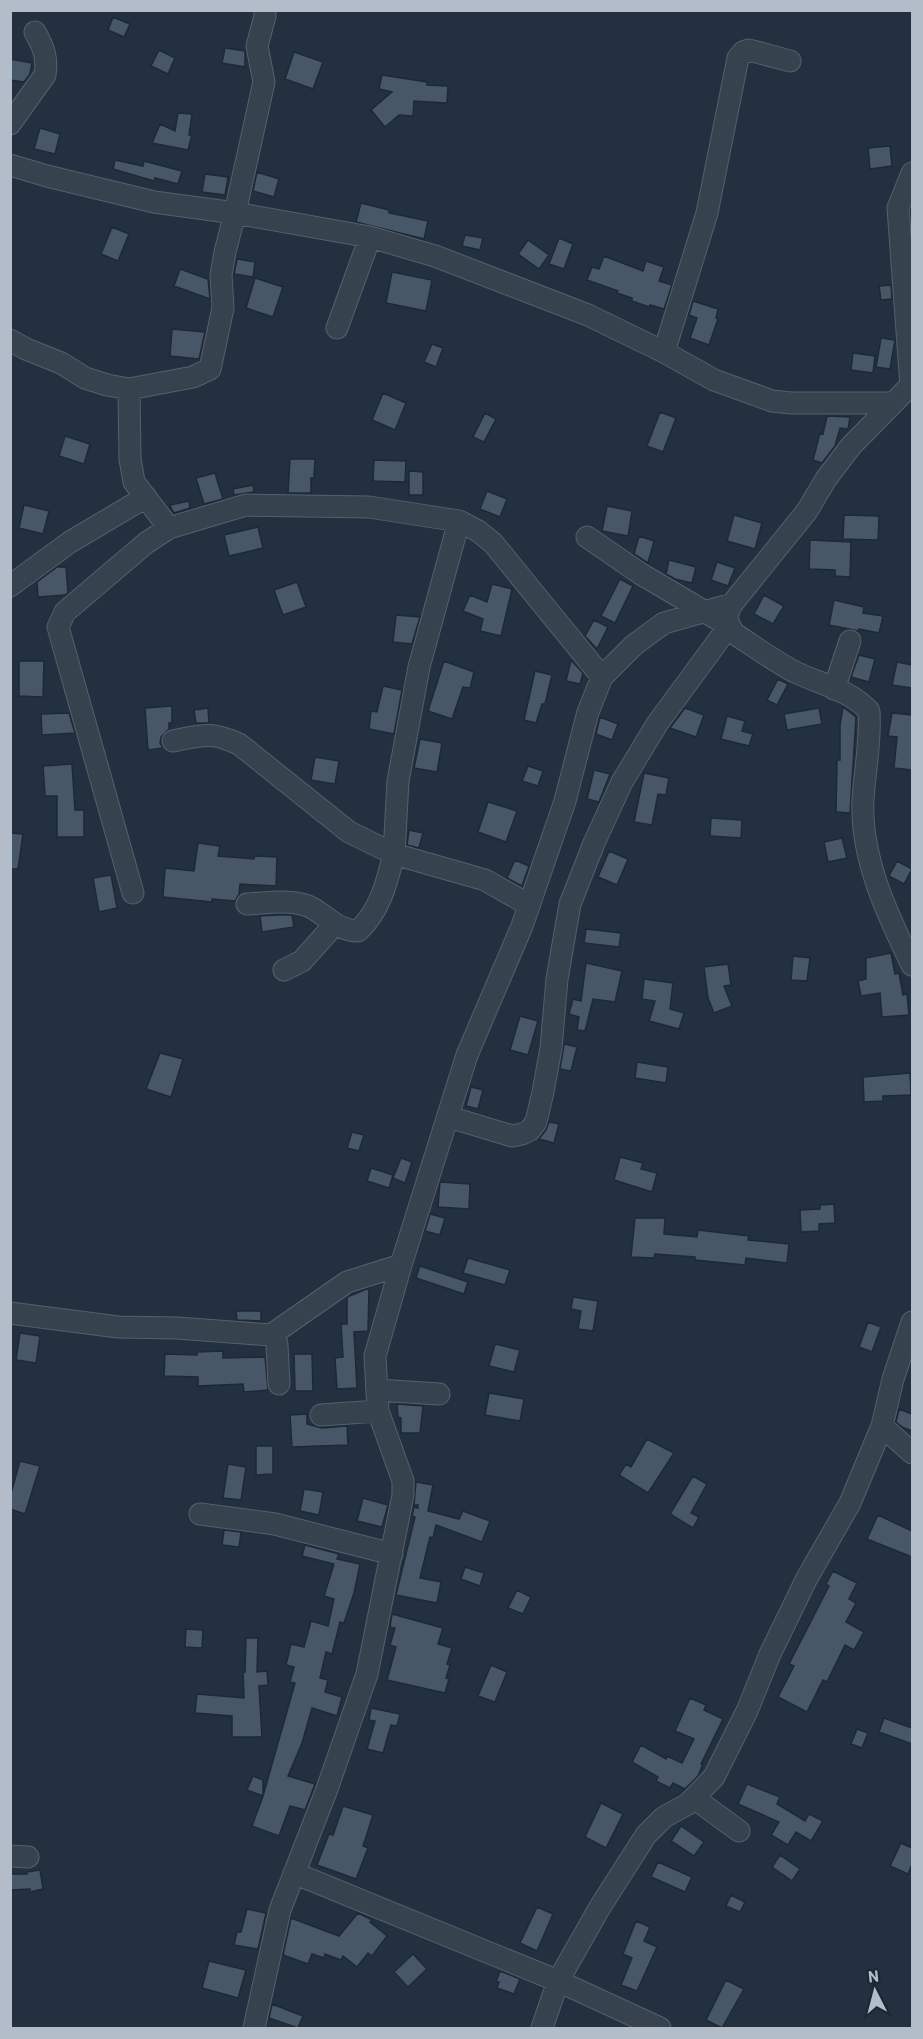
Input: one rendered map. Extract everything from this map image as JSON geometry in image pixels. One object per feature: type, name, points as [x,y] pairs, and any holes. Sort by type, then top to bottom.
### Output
[{"type":"street","points":[[10,339],[26,349],[61,363],[85,378],[129,389],[193,377],[210,369],[223,308],[221,275],[225,252],[236,213],[264,82],[257,46],[265,10]]},
{"type":"street","points":[[10,124],[45,75],[47,66],[44,48],[35,32]]},
{"type":"street","points":[[664,352],[708,213],[738,58],[743,52],[749,50],[790,61]]},
{"type":"street","points":[[10,165],[154,202],[236,213],[370,237],[435,256],[588,315],[664,352],[714,380],[772,401],[892,403]]},
{"type":"street","points":[[449,1117],[513,1136],[530,1130],[536,1122],[550,1048],[557,979],[570,904],[622,782],[657,724],[729,626],[728,611],[732,604],[807,511],[826,479],[851,446],[912,385],[898,208],[912,173]]},
{"type":"street","points":[[337,328],[370,237]]},
{"type":"street","points":[[129,389],[130,459],[134,482],[169,528]]},
{"type":"street","points":[[10,586],[70,542],[146,497]]},
{"type":"street","points":[[133,893],[58,627],[64,612],[146,543],[169,528],[246,505],[369,507],[459,521],[493,543],[602,677]]},
{"type":"street","points":[[247,904],[282,902],[307,906],[348,931],[358,931],[365,925],[386,887],[394,854],[398,782],[419,668],[459,521]]},
{"type":"street","points":[[587,537],[641,574],[729,626],[735,634],[795,672],[852,697],[869,711],[869,749],[863,799],[867,847],[885,905],[912,965]]},
{"type":"street","points":[[254,2028],[280,1910],[327,1789],[367,1674],[403,1495],[403,1481],[378,1411],[375,1356],[467,1055],[530,905],[565,801],[588,712],[602,677],[634,645],[664,623],[732,604]]},
{"type":"street","points":[[834,689],[850,641]]},
{"type":"street","points":[[173,741],[207,734],[224,737],[239,744],[349,832],[394,854],[485,880],[530,905]]},
{"type":"street","points":[[284,970],[302,961],[335,924]]},
{"type":"street","points":[[10,1313],[118,1327],[177,1328],[271,1335],[347,1282],[401,1265]]},
{"type":"street","points":[[542,2028],[558,1981],[646,1834],[664,1818],[688,1804],[714,1777],[747,1711],[770,1654],[801,1589],[850,1503],[882,1426],[893,1379],[912,1322]]},
{"type":"street","points":[[271,1335],[277,1345],[279,1384]]},
{"type":"street","points":[[377,1390],[439,1394]]},
{"type":"street","points":[[321,1415],[378,1411]]},
{"type":"street","points":[[882,1426],[912,1453]]},
{"type":"street","points":[[200,1514],[275,1524],[392,1554]]},
{"type":"street","points":[[694,1798],[738,1832]]},
{"type":"street","points":[[294,1873],[558,1981],[660,2028]]},
{"type":"building","points":[[113,17],[130,24],[124,37],[108,30]]},
{"type":"building","points":[[225,48],[245,51],[245,67],[222,63]]},
{"type":"building","points":[[159,50],[175,58],[168,74],[151,66]]},
{"type":"building","points":[[294,52],[323,62],[313,89],[285,79]]},
{"type":"building","points":[[10,59],[32,63],[30,74],[24,82],[10,80]]},
{"type":"building","points":[[382,75],[427,82],[427,85],[448,86],[447,103],[414,101],[413,116],[399,115],[385,127],[371,110],[392,92],[379,89]]},
{"type":"building","points":[[178,113],[192,114],[189,135],[192,135],[188,150],[152,143],[160,124],[175,131]]},
{"type":"building","points":[[40,128],[60,134],[55,154],[34,149]]},
{"type":"building","points":[[890,146],[892,166],[870,169],[868,148]]},
{"type":"building","points":[[115,160],[143,166],[144,161],[182,171],[178,184],[155,178],[154,181],[113,169]]},
{"type":"building","points":[[257,172],[279,179],[274,197],[253,191]]},
{"type":"building","points":[[205,174],[228,177],[225,195],[202,192]]},
{"type":"building","points":[[361,203],[389,210],[389,213],[428,221],[424,239],[356,222]]},
{"type":"building","points":[[112,227],[129,234],[118,261],[101,254]]},
{"type":"building","points":[[465,235],[483,238],[480,250],[462,246]]},
{"type":"building","points":[[559,238],[573,244],[564,269],[549,264]]},
{"type":"building","points":[[528,240],[549,255],[539,269],[518,254]]},
{"type":"building","points":[[604,256],[643,271],[646,261],[664,267],[659,281],[672,285],[664,309],[632,301],[632,298],[617,293],[618,291],[587,280],[592,267],[599,269]]},
{"type":"building","points":[[237,259],[255,262],[253,277],[234,274]]},
{"type":"building","points":[[180,269],[208,279],[210,299],[174,286]]},
{"type":"building","points":[[392,272],[432,280],[426,311],[386,303]]},
{"type":"building","points":[[255,278],[283,287],[273,317],[246,308]]},
{"type":"building","points":[[891,285],[892,299],[881,300],[879,286]]},
{"type":"building","points":[[693,301],[718,309],[716,318],[718,319],[709,345],[690,338],[697,318],[689,315]]},
{"type":"building","points":[[172,329],[205,332],[199,359],[170,356]]},
{"type":"building","points":[[881,338],[895,340],[890,369],[876,367]]},
{"type":"building","points":[[432,344],[443,348],[436,367],[424,362]]},
{"type":"building","points":[[853,353],[875,356],[873,373],[851,370]]},
{"type":"building","points":[[383,393],[406,403],[395,430],[372,420]]},
{"type":"building","points":[[660,412],[676,418],[663,452],[647,446]]},
{"type":"building","points":[[485,413],[496,419],[484,442],[473,437]]},
{"type":"building","points":[[827,416],[850,417],[848,429],[840,428],[835,446],[822,463],[813,460]]},
{"type":"building","points":[[65,436],[90,444],[84,464],[59,456]]},
{"type":"building","points":[[290,459],[315,459],[311,493],[288,493]]},
{"type":"building","points":[[374,460],[406,461],[405,482],[373,481]]},
{"type":"building","points":[[409,471],[423,472],[423,495],[409,495]]},
{"type":"building","points":[[215,473],[223,499],[204,504],[196,478]]},
{"type":"building","points":[[253,485],[254,492],[234,495],[233,489]]},
{"type":"building","points":[[487,491],[507,499],[500,517],[480,509]]},
{"type":"building","points":[[189,501],[190,508],[174,513],[170,505]]},
{"type":"building","points":[[24,505],[49,511],[43,534],[19,528]]},
{"type":"building","points":[[607,506],[632,511],[628,536],[602,531]]},
{"type":"building","points":[[734,515],[762,523],[755,549],[727,541]]},
{"type":"building","points":[[844,515],[879,516],[878,540],[843,539]]},
{"type":"building","points":[[258,527],[263,548],[229,556],[224,535]]},
{"type":"building","points":[[639,536],[654,541],[648,563],[634,554]]},
{"type":"building","points":[[810,540],[851,542],[850,577],[835,576],[835,570],[809,569]]},
{"type":"building","points":[[669,560],[696,567],[692,583],[666,574]]},
{"type":"building","points":[[717,562],[735,568],[728,586],[711,580]]},
{"type":"building","points":[[57,567],[66,567],[68,593],[38,597],[37,582]]},
{"type":"building","points":[[620,579],[633,586],[615,623],[601,616]]},
{"type":"building","points":[[297,582],[306,607],[283,615],[274,590]]},
{"type":"building","points":[[492,584],[512,589],[501,636],[480,631],[483,619],[463,611],[470,595],[487,602]]},
{"type":"building","points":[[764,595],[784,606],[773,624],[754,614]]},
{"type":"building","points":[[834,600],[864,607],[863,613],[883,616],[879,633],[829,625]]},
{"type":"building","points":[[396,615],[420,617],[412,644],[393,642]]},
{"type":"building","points":[[594,620],[608,627],[597,649],[585,636]]},
{"type":"building","points":[[859,655],[875,659],[869,682],[851,677]]},
{"type":"building","points":[[571,660],[583,673],[580,684],[566,681]]},
{"type":"building","points":[[19,661],[44,661],[43,697],[19,696]]},
{"type":"building","points":[[444,661],[474,672],[470,688],[463,687],[452,719],[428,711]]},
{"type":"building","points":[[897,662],[912,665],[912,688],[892,685]]},
{"type":"building","points":[[535,671],[552,675],[545,704],[542,704],[536,723],[524,720]]},
{"type":"building","points":[[778,679],[788,684],[777,705],[767,700]]},
{"type":"building","points":[[383,686],[402,690],[394,734],[369,729],[371,711],[377,712]]},
{"type":"building","points":[[172,706],[172,723],[169,723],[169,729],[161,737],[160,743],[163,748],[148,750],[145,708]]},
{"type":"building","points":[[843,707],[856,717],[850,813],[836,812],[837,760],[840,760],[840,725]]},
{"type":"building","points":[[208,708],[209,723],[196,723],[194,710]]},
{"type":"building","points":[[685,708],[704,715],[696,737],[670,728]]},
{"type":"building","points":[[819,708],[822,724],[787,730],[784,714]]},
{"type":"building","points":[[69,713],[75,733],[42,735],[41,714]]},
{"type":"building","points":[[892,713],[912,715],[912,770],[894,768],[897,737],[888,736]]},
{"type":"building","points":[[727,716],[745,721],[742,731],[753,734],[749,746],[721,739]]},
{"type":"building","points":[[600,717],[618,724],[612,740],[596,734]]},
{"type":"building","points":[[420,739],[442,743],[437,772],[414,768]]},
{"type":"building","points":[[315,757],[339,761],[335,784],[311,780]]},
{"type":"building","points":[[72,764],[75,810],[84,810],[84,837],[57,837],[57,796],[45,796],[43,766]]},
{"type":"building","points":[[528,766],[543,771],[538,786],[522,781]]},
{"type":"building","points":[[594,770],[610,774],[599,802],[587,799]]},
{"type":"building","points":[[644,773],[669,778],[666,795],[658,794],[652,825],[634,822]]},
{"type":"building","points":[[488,802],[517,811],[506,842],[478,832]]},
{"type":"building","points":[[711,818],[742,820],[741,838],[710,836]]},
{"type":"building","points":[[409,830],[423,833],[419,848],[407,845]]},
{"type":"building","points":[[10,833],[23,834],[18,869],[10,869]]},
{"type":"building","points":[[842,838],[847,858],[828,862],[824,842]]},
{"type":"building","points":[[198,843],[220,846],[218,856],[254,859],[254,856],[277,857],[276,886],[240,884],[239,894],[235,901],[212,899],[212,902],[163,897],[165,868],[194,871]]},
{"type":"building","points":[[609,851],[628,859],[617,885],[598,877]]},
{"type":"building","points":[[515,860],[529,866],[522,886],[507,878]]},
{"type":"building","points":[[897,861],[912,869],[904,884],[889,876]]},
{"type":"building","points":[[111,875],[117,908],[99,912],[93,878]]},
{"type":"building","points":[[292,915],[294,927],[262,932],[260,916]]},
{"type":"building","points":[[586,929],[621,933],[619,947],[584,943]]},
{"type":"building","points":[[891,953],[895,974],[899,973],[903,995],[907,994],[909,1015],[882,1017],[880,993],[861,996],[858,981],[866,979],[866,958]]},
{"type":"building","points":[[793,956],[810,958],[807,981],[791,980]]},
{"type":"building","points":[[586,963],[622,971],[615,1002],[593,999],[585,1031],[577,1030],[579,1017],[569,1014],[573,999],[581,1001]]},
{"type":"building","points":[[728,964],[731,985],[724,986],[732,1006],[714,1013],[708,998],[704,967]]},
{"type":"building","points":[[644,979],[673,983],[670,1009],[684,1013],[679,1029],[649,1021],[655,1001],[642,999]]},
{"type":"building","points":[[520,1016],[538,1021],[528,1055],[510,1050]]},
{"type":"building","points":[[564,1044],[577,1047],[571,1071],[560,1069]]},
{"type":"building","points":[[160,1053],[183,1059],[171,1097],[146,1089]]},
{"type":"building","points":[[637,1062],[668,1067],[666,1083],[635,1078]]},
{"type":"building","points":[[910,1073],[911,1095],[883,1096],[883,1101],[864,1102],[863,1077]]},
{"type":"building","points":[[471,1087],[483,1090],[478,1109],[466,1106]]},
{"type":"building","points":[[549,1122],[559,1124],[554,1143],[539,1139]]},
{"type":"building","points":[[352,1132],[364,1135],[359,1151],[347,1148]]},
{"type":"building","points":[[620,1157],[643,1163],[641,1169],[657,1173],[652,1192],[614,1180]]},
{"type":"building","points":[[401,1158],[412,1162],[405,1183],[393,1178]]},
{"type":"building","points":[[371,1168],[393,1175],[389,1188],[367,1181]]},
{"type":"building","points":[[440,1182],[470,1184],[469,1209],[438,1207]]},
{"type":"building","points":[[834,1204],[835,1223],[819,1224],[819,1231],[801,1232],[800,1210],[820,1209],[820,1205]]},
{"type":"building","points":[[430,1214],[445,1218],[440,1235],[425,1231]]},
{"type":"building","points":[[635,1218],[665,1218],[664,1234],[697,1237],[698,1230],[749,1236],[748,1240],[789,1244],[787,1263],[746,1258],[745,1265],[695,1260],[695,1257],[655,1254],[654,1258],[631,1257]]},
{"type":"building","points":[[468,1258],[510,1270],[505,1285],[463,1273]]},
{"type":"building","points":[[420,1266],[468,1282],[464,1294],[416,1278]]},
{"type":"building","points":[[369,1288],[368,1331],[354,1332],[357,1388],[337,1389],[335,1358],[343,1357],[341,1324],[347,1324],[347,1297]]},
{"type":"building","points":[[573,1297],[598,1301],[593,1331],[578,1329],[581,1311],[571,1309]]},
{"type":"building","points":[[236,1311],[261,1311],[261,1321],[237,1320]]},
{"type":"building","points":[[868,1322],[881,1327],[872,1352],[859,1347]]},
{"type":"building","points":[[20,1333],[40,1336],[36,1363],[16,1360]]},
{"type":"building","points":[[495,1344],[520,1350],[514,1372],[489,1366]]},
{"type":"building","points":[[223,1351],[223,1358],[265,1357],[268,1390],[244,1392],[243,1384],[198,1386],[198,1377],[164,1376],[165,1354],[197,1355],[197,1352]]},
{"type":"building","points":[[294,1354],[312,1354],[313,1391],[295,1391]]},
{"type":"building","points":[[489,1393],[524,1399],[520,1421],[485,1415]]},
{"type":"building","points":[[397,1404],[423,1406],[420,1433],[401,1433],[401,1418],[398,1417]]},
{"type":"building","points":[[899,1409],[912,1414],[912,1431],[896,1422]]},
{"type":"building","points":[[307,1414],[307,1424],[322,1428],[347,1426],[348,1445],[292,1447],[290,1415]]},
{"type":"building","points":[[647,1439],[674,1453],[648,1493],[619,1475],[626,1464],[631,1467]]},
{"type":"building","points":[[256,1446],[273,1446],[273,1474],[256,1475]]},
{"type":"building","points":[[20,1461],[40,1466],[25,1514],[10,1509],[10,1497]]},
{"type":"building","points":[[228,1464],[246,1467],[241,1500],[223,1498]]},
{"type":"building","points":[[693,1476],[707,1484],[691,1513],[699,1517],[693,1528],[670,1514]]},
{"type":"building","points":[[416,1482],[433,1485],[428,1511],[459,1519],[463,1511],[490,1521],[482,1542],[436,1525],[433,1538],[430,1537],[420,1578],[441,1582],[437,1603],[396,1595],[415,1517],[412,1516],[414,1507],[418,1508],[418,1505],[414,1505]]},
{"type":"building","points":[[304,1489],[323,1492],[319,1515],[300,1511]]},
{"type":"building","points":[[363,1498],[388,1505],[382,1527],[357,1521]]},
{"type":"building","points":[[878,1515],[912,1531],[912,1557],[867,1539]]},
{"type":"building","points":[[224,1530],[241,1532],[239,1547],[222,1545]]},
{"type":"building","points":[[305,1545],[339,1554],[337,1559],[360,1564],[344,1623],[340,1622],[332,1654],[326,1652],[320,1678],[328,1680],[325,1692],[342,1697],[337,1716],[312,1708],[302,1743],[288,1776],[315,1784],[305,1810],[290,1806],[279,1836],[252,1826],[263,1796],[295,1683],[290,1682],[294,1667],[286,1665],[291,1644],[304,1647],[311,1621],[328,1626],[334,1599],[324,1596],[334,1564],[302,1556]]},
{"type":"building","points":[[465,1567],[484,1573],[480,1586],[461,1579]]},
{"type":"building","points":[[833,1571],[857,1583],[849,1599],[856,1603],[846,1622],[864,1632],[854,1650],[845,1645],[827,1682],[823,1680],[807,1712],[778,1697],[794,1666],[789,1664],[829,1586],[826,1584]]},
{"type":"building","points":[[517,1590],[531,1597],[523,1614],[508,1608]]},
{"type":"building","points":[[392,1614],[443,1628],[438,1644],[452,1648],[447,1664],[450,1665],[445,1693],[387,1680],[396,1647],[390,1645],[395,1628],[390,1627]]},
{"type":"building","points":[[186,1629],[203,1630],[202,1648],[185,1647]]},
{"type":"building","points":[[246,1638],[258,1638],[257,1672],[267,1671],[268,1685],[259,1686],[262,1737],[232,1737],[232,1716],[195,1713],[197,1694],[244,1698],[243,1673],[245,1672]]},
{"type":"building","points":[[491,1665],[507,1672],[495,1702],[478,1696]]},
{"type":"building","points":[[690,1698],[706,1705],[704,1710],[723,1719],[701,1764],[703,1764],[698,1776],[685,1789],[673,1783],[670,1788],[656,1781],[658,1777],[632,1762],[641,1745],[666,1759],[667,1756],[682,1763],[694,1739],[675,1731]]},
{"type":"building","points":[[371,1708],[400,1714],[397,1726],[391,1725],[383,1753],[367,1749],[375,1721],[369,1720]]},
{"type":"building","points":[[884,1718],[912,1728],[912,1744],[879,1732]]},
{"type":"building","points":[[857,1729],[868,1733],[862,1748],[851,1744]]},
{"type":"building","points":[[253,1776],[263,1780],[263,1796],[247,1790]]},
{"type":"building","points":[[747,1784],[780,1797],[777,1804],[805,1821],[809,1814],[823,1821],[811,1841],[796,1832],[788,1845],[771,1835],[779,1822],[738,1804]]},
{"type":"building","points":[[601,1803],[623,1814],[606,1848],[585,1837]]},
{"type":"building","points":[[343,1806],[373,1815],[363,1846],[368,1848],[356,1879],[317,1865],[329,1834],[333,1835]]},
{"type":"building","points":[[681,1826],[704,1842],[694,1856],[671,1841]]},
{"type":"building","points":[[901,1843],[912,1848],[912,1864],[908,1874],[890,1866]]},
{"type":"building","points":[[780,1855],[800,1869],[792,1881],[772,1867]]},
{"type":"building","points":[[658,1862],[692,1877],[685,1892],[651,1877]]},
{"type":"building","points":[[40,1870],[43,1889],[30,1892],[30,1889],[11,1890],[10,1874],[27,1874],[27,1872]]},
{"type":"building","points":[[731,1895],[745,1902],[740,1912],[726,1906]]},
{"type":"building","points":[[537,1907],[553,1914],[537,1951],[520,1943]]},
{"type":"building","points":[[247,1909],[266,1913],[258,1949],[234,1945],[237,1932],[241,1932]]},
{"type":"building","points":[[358,1913],[372,1920],[370,1922],[387,1936],[372,1956],[368,1953],[357,1967],[343,1956],[341,1960],[325,1954],[324,1958],[312,1954],[308,1964],[283,1955],[291,1918],[339,1936]]},
{"type":"building","points":[[636,1921],[650,1927],[644,1941],[657,1947],[637,1991],[621,1985],[632,1958],[623,1954]]},
{"type":"building","points":[[413,1954],[427,1969],[408,1987],[394,1972]]},
{"type":"building","points":[[209,1961],[246,1970],[238,1998],[202,1988]]},
{"type":"building","points":[[500,1971],[520,1979],[514,1994],[497,1988],[499,1982],[496,1982]]},
{"type":"building","points":[[726,1980],[744,1989],[722,2028],[706,2020]]},
{"type":"building","points":[[272,2004],[303,2016],[298,2028],[269,2018]]}]
